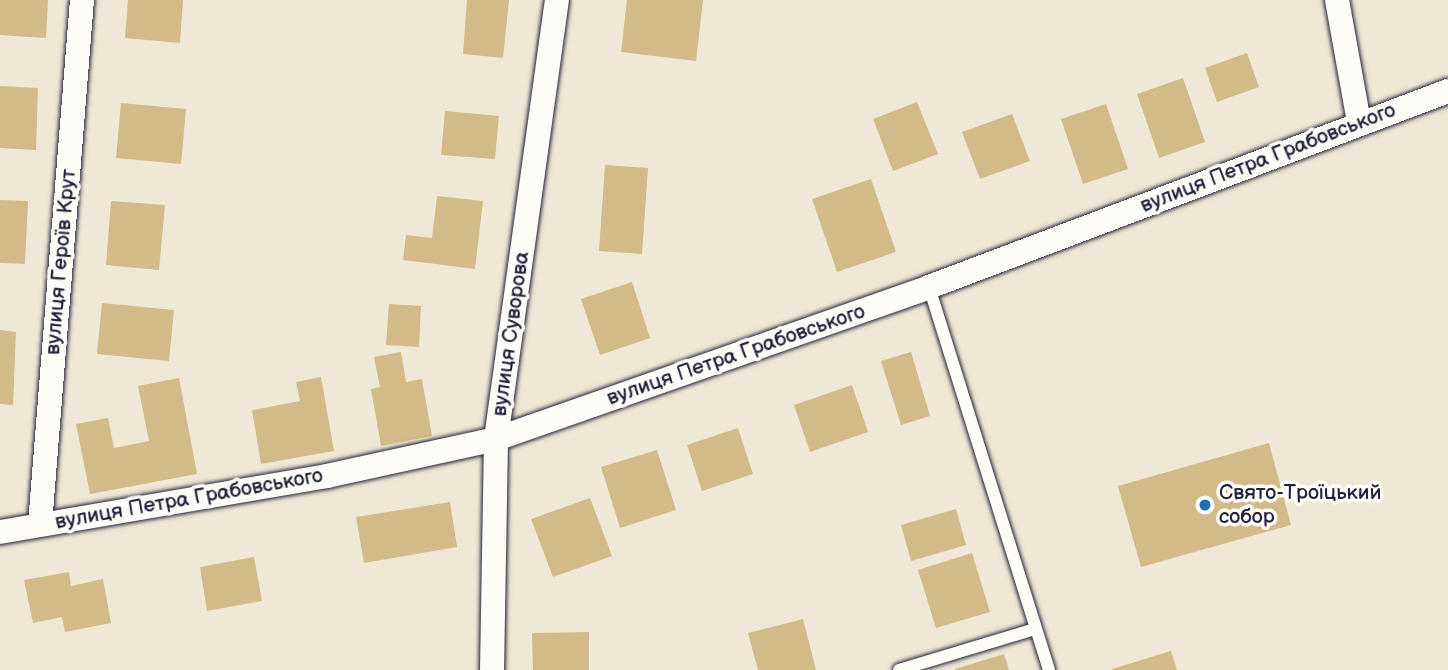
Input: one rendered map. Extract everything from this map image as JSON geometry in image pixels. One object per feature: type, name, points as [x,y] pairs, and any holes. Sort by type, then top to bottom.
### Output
[{"type":"street","name":"вулиця Героїв Крут","points":[[40,524],[82,0]]},
{"type":"street","name":"вулиця Суворова","points":[[492,670],[496,439],[557,0]]},
{"type":"street","points":[[1337,0],[1359,122]]},
{"type":"street","name":"вулиця Петра Грабовського","points":[[0,532],[327,476],[496,439],[929,287],[1359,122],[1448,91]]},
{"type":"lane","points":[[929,287],[1049,670]]},
{"type":"lane","points":[[900,670],[1035,629]]},
{"type":"building","points":[[0,0],[48,0],[46,38],[0,35]]},
{"type":"building","points":[[128,0],[183,0],[180,43],[125,38]]},
{"type":"building","points":[[467,0],[509,0],[503,58],[463,54]]},
{"type":"building","points":[[627,0],[703,0],[696,61],[621,52]]},
{"type":"building","points":[[1247,53],[1259,87],[1217,102],[1205,68]]},
{"type":"building","points":[[1183,78],[1205,142],[1159,158],[1137,94]]},
{"type":"building","points":[[0,86],[38,88],[36,150],[0,148]]},
{"type":"building","points":[[917,102],[938,154],[893,171],[873,119]]},
{"type":"building","points":[[121,103],[186,109],[181,164],[116,158]]},
{"type":"building","points":[[1106,104],[1128,169],[1083,184],[1061,119]]},
{"type":"building","points":[[445,111],[499,116],[495,159],[441,155]]},
{"type":"building","points":[[1012,114],[1030,161],[980,179],[962,132]]},
{"type":"building","points":[[605,165],[648,168],[642,254],[599,251]]},
{"type":"building","points":[[871,179],[896,252],[837,272],[812,199]]},
{"type":"building","points":[[437,196],[483,201],[475,269],[403,260],[406,235],[432,238]]},
{"type":"building","points":[[0,200],[28,201],[25,264],[0,263]]},
{"type":"building","points":[[111,201],[165,205],[159,270],[106,265]]},
{"type":"building","points":[[632,282],[650,338],[600,355],[581,299]]},
{"type":"building","points":[[102,303],[174,310],[169,361],[97,354]]},
{"type":"building","points":[[389,304],[421,306],[419,347],[386,345]]},
{"type":"building","points":[[0,330],[16,332],[13,405],[0,404]]},
{"type":"building","points":[[401,352],[406,382],[422,379],[432,436],[381,446],[371,389],[380,387],[374,357]]},
{"type":"building","points":[[911,352],[930,416],[901,425],[881,361]]},
{"type":"building","points":[[321,377],[334,451],[261,464],[252,410],[300,401],[296,382]]},
{"type":"building","points":[[179,378],[197,474],[90,494],[76,424],[108,418],[114,448],[149,441],[138,386]]},
{"type":"building","points":[[852,385],[868,432],[810,452],[794,405]]},
{"type":"building","points":[[738,428],[753,474],[702,491],[687,445]]},
{"type":"building","name":"Свято-Троїцький собор","points":[[1269,443],[1291,525],[1141,567],[1118,486]]},
{"type":"building","points":[[657,450],[676,510],[620,528],[601,467]]},
{"type":"building","points":[[590,498],[612,556],[553,577],[531,519]]},
{"type":"building","points":[[450,502],[457,547],[364,563],[356,517]]},
{"type":"building","points":[[956,509],[966,545],[911,561],[901,525]]},
{"type":"building","points":[[972,553],[990,612],[936,628],[918,570]]},
{"type":"building","points":[[254,557],[262,601],[207,611],[200,567]]},
{"type":"building","points":[[69,572],[71,586],[103,579],[111,623],[65,632],[62,617],[33,623],[24,580]]},
{"type":"building","points":[[803,619],[816,670],[758,670],[748,633]]},
{"type":"building","points":[[589,632],[589,670],[533,670],[532,633]]},
{"type":"building","points":[[1171,651],[1177,670],[1112,670],[1112,669]]},
{"type":"building","points":[[1004,654],[1009,670],[955,670],[955,669]]},
{"type":"place","name":"Свято-Троїцький собор","points":[[1205,505]]}]
